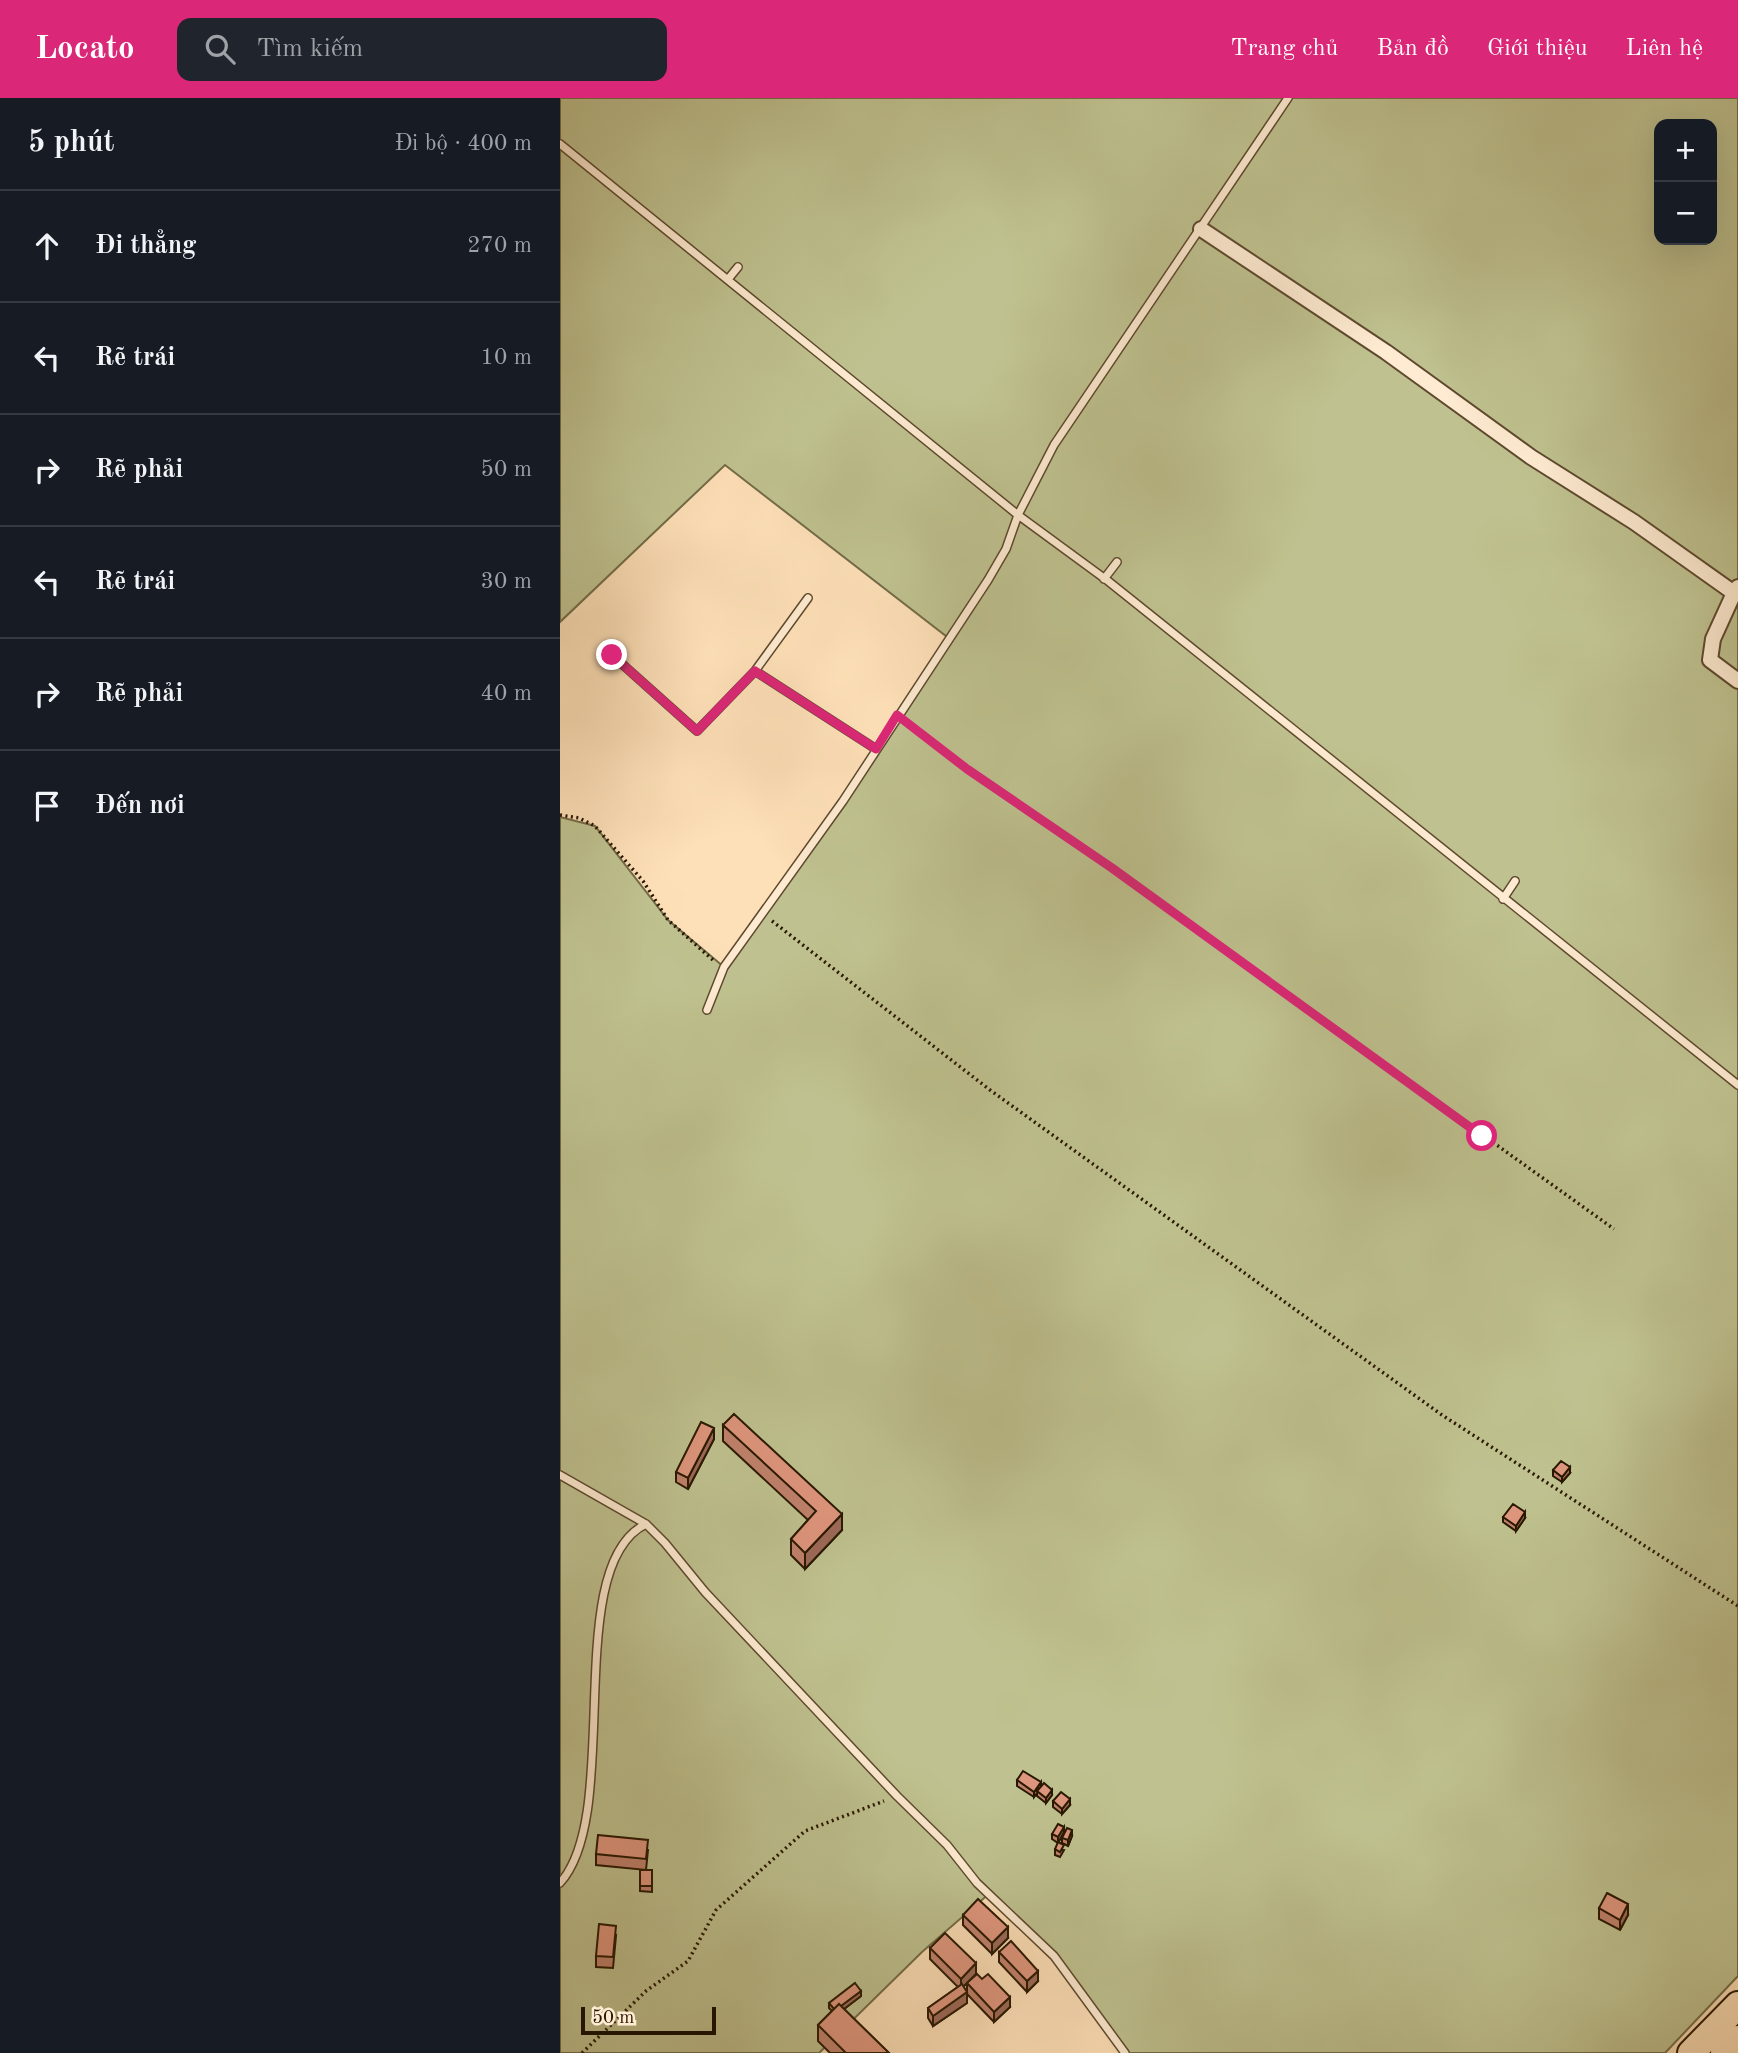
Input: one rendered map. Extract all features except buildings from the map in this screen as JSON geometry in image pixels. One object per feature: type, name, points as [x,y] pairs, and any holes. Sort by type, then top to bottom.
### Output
[{"type":"highway","points":[[1691,2053],[1738,2005]]},
{"type":"highway","points":[[1724,2053],[1738,2039]]},
{"type":"street","points":[[1202,229],[1386,352],[1531,457],[1736,590],[1713,639],[1710,660],[1738,681]]},
{"type":"lane","points":[[707,1010],[724,967],[764,915],[897,715],[951,640],[988,580],[1006,549],[1018,514],[1054,445],[1288,98]]},
{"type":"lane","points":[[560,144],[729,278],[820,356],[1738,1085]]},
{"type":"lane","points":[[729,278],[738,267]]},
{"type":"lane","points":[[1104,579],[1117,562]]},
{"type":"lane","points":[[612,655],[697,731],[755,671],[808,598]]},
{"type":"lane","points":[[755,671],[876,749]]},
{"type":"lane","points":[[1503,899],[1515,881]]},
{"type":"lane","points":[[560,1475],[646,1524],[897,1796],[947,1845],[977,1883],[1054,1956],[1125,2053]]},
{"type":"lane","points":[[560,1883],[577,1849],[586,1814],[599,1637],[610,1566],[622,1542],[633,1530],[646,1524]]},
{"type":"path","points":[[897,715],[967,769],[1112,868],[1556,1191],[1614,1229]]},
{"type":"path","points":[[560,815],[579,818],[595,826],[643,881],[668,920],[699,950],[724,967]]},
{"type":"path","points":[[764,915],[990,1090],[1442,1415],[1738,1606]]},
{"type":"path","points":[[582,2053],[646,1991],[688,1961],[716,1910],[805,1831],[818,1824],[855,1815],[897,1796]]},
{"type":"green space","points":[[560,98],[1738,98],[1738,1976],[1665,2053],[1127,2053],[1054,1956],[991,1892],[922,1952],[819,2053],[560,2053],[560,817],[595,826],[668,920],[724,967],[951,640],[725,465],[560,622]]},
{"type":"route","points":[[612,655],[697,731],[755,671],[876,749],[897,715],[967,769],[1112,868],[1177,918],[1482,1136]]}]
